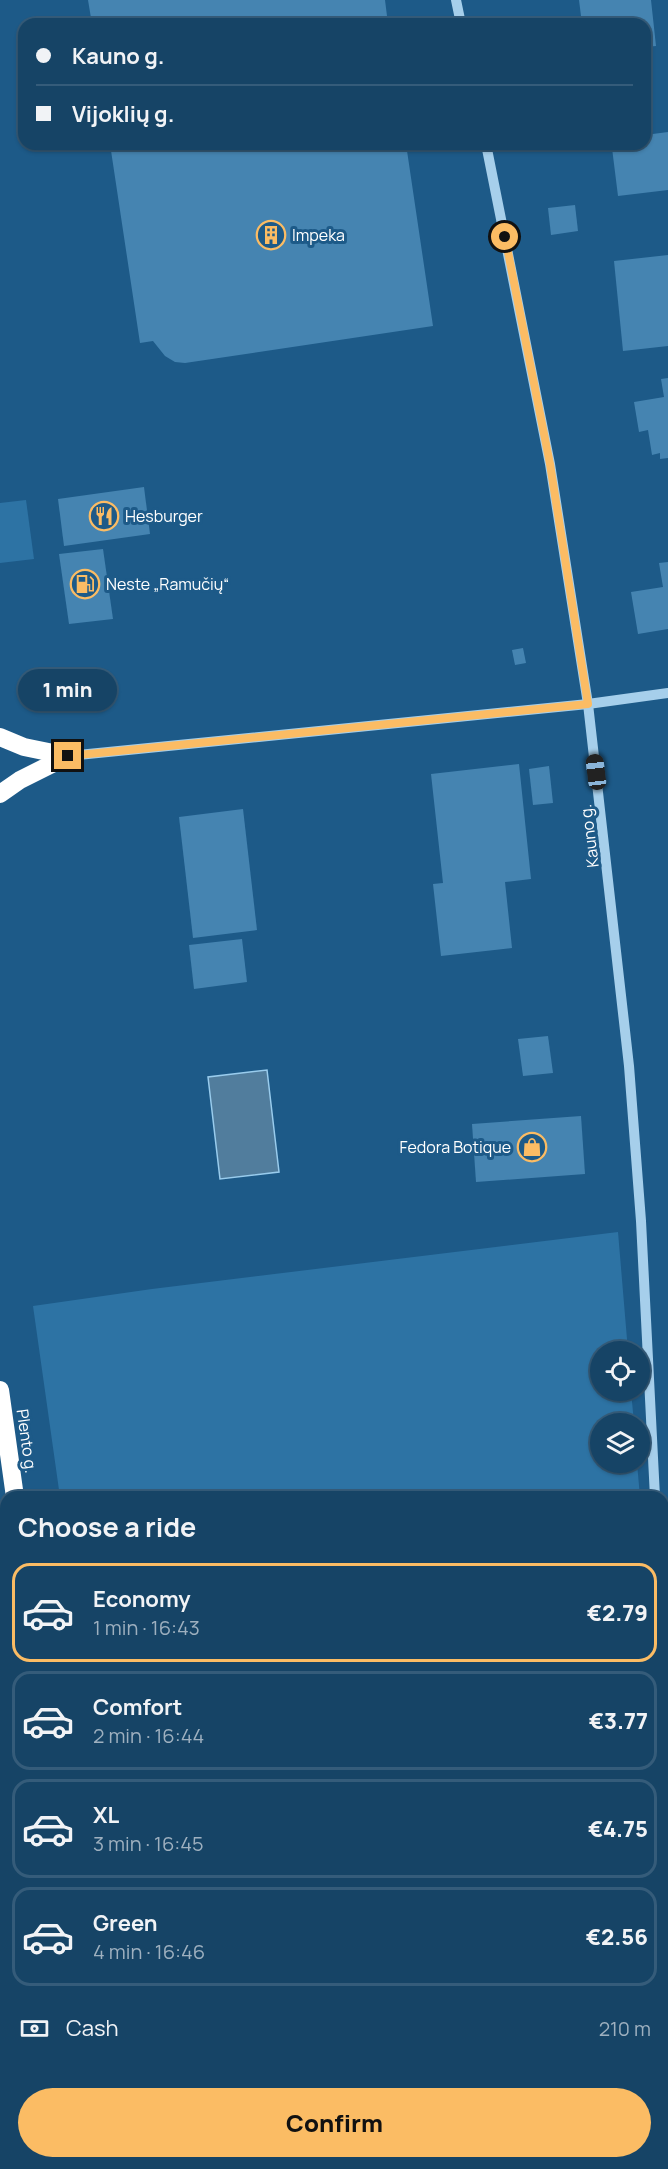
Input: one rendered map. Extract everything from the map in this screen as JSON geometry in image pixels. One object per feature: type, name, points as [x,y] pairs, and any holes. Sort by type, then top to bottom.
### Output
[{"type":"highway","points":[[0,737],[24,747],[68,756]]},
{"type":"highway","points":[[0,794],[20,780],[68,756]]},
{"type":"highway","name":"Plento g.","points":[[0,1390],[14,1491]]},
{"type":"street","points":[[456,0],[460,18]]},
{"type":"street","name":"Kauno g.","points":[[487,150],[550,464],[588,704],[629,1065],[641,1221],[655,1491]]},
{"type":"street","points":[[68,756],[588,704],[668,693]]},
{"type":"shaded area","points":[[26,500],[34,559],[0,563],[0,503]]},
{"type":"shaded area","points":[[267,1070],[279,1172],[220,1179],[208,1077]]},
{"type":"shaded area","points":[[618,1232],[627,1341],[590,1341],[590,1401],[632,1401],[633,1413],[590,1413],[590,1473],[638,1473],[639,1491],[59,1491],[33,1306],[152,1289]]},
{"type":"building","points":[[88,0],[385,0],[387,18],[91,18]]},
{"type":"building","points":[[579,0],[651,0],[656,46],[651,46],[651,18],[581,18]]},
{"type":"building","points":[[668,132],[668,190],[618,196],[612,150],[651,150],[651,134]]},
{"type":"building","name":"Impeka","points":[[111,150],[407,150],[433,326],[185,363],[175,362],[165,356],[153,341],[140,343]]},
{"type":"building","points":[[575,205],[578,231],[551,235],[548,208]]},
{"type":"building","points":[[668,255],[668,346],[623,351],[614,261]]},
{"type":"building","points":[[668,378],[668,458],[660,459],[660,453],[652,455],[648,430],[639,432],[634,402],[664,397],[661,379]]},
{"type":"building","name":"Hesburger","points":[[144,487],[150,534],[64,546],[58,499]]},
{"type":"building","points":[[103,549],[113,619],[69,624],[59,554]]},
{"type":"building","points":[[668,562],[668,629],[638,634],[631,592],[663,587],[659,563]]},
{"type":"building","points":[[523,648],[526,663],[515,665],[512,650]]},
{"type":"building","points":[[519,764],[531,879],[505,882],[512,948],[441,956],[433,884],[443,883],[431,774]]},
{"type":"building","points":[[549,766],[553,803],[533,805],[529,769]]},
{"type":"building","points":[[243,809],[257,930],[193,938],[179,817]]},
{"type":"building","points":[[242,939],[247,982],[194,989],[189,945]]},
{"type":"building","points":[[548,1036],[553,1073],[523,1076],[518,1039]]},
{"type":"building","points":[[581,1116],[585,1174],[476,1182],[472,1124]]},
{"type":"place","name":"Impeka","points":[[271,235]]},
{"type":"place","name":"Hesburger","points":[[104,516]]},
{"type":"place","name":"Neste „Ramučių“","points":[[85,584]]},
{"type":"place","name":"Fedora Botique","points":[[532,1147]]},
{"type":"route","points":[[68,756],[499,711],[588,704],[550,464],[505,237]]}]
